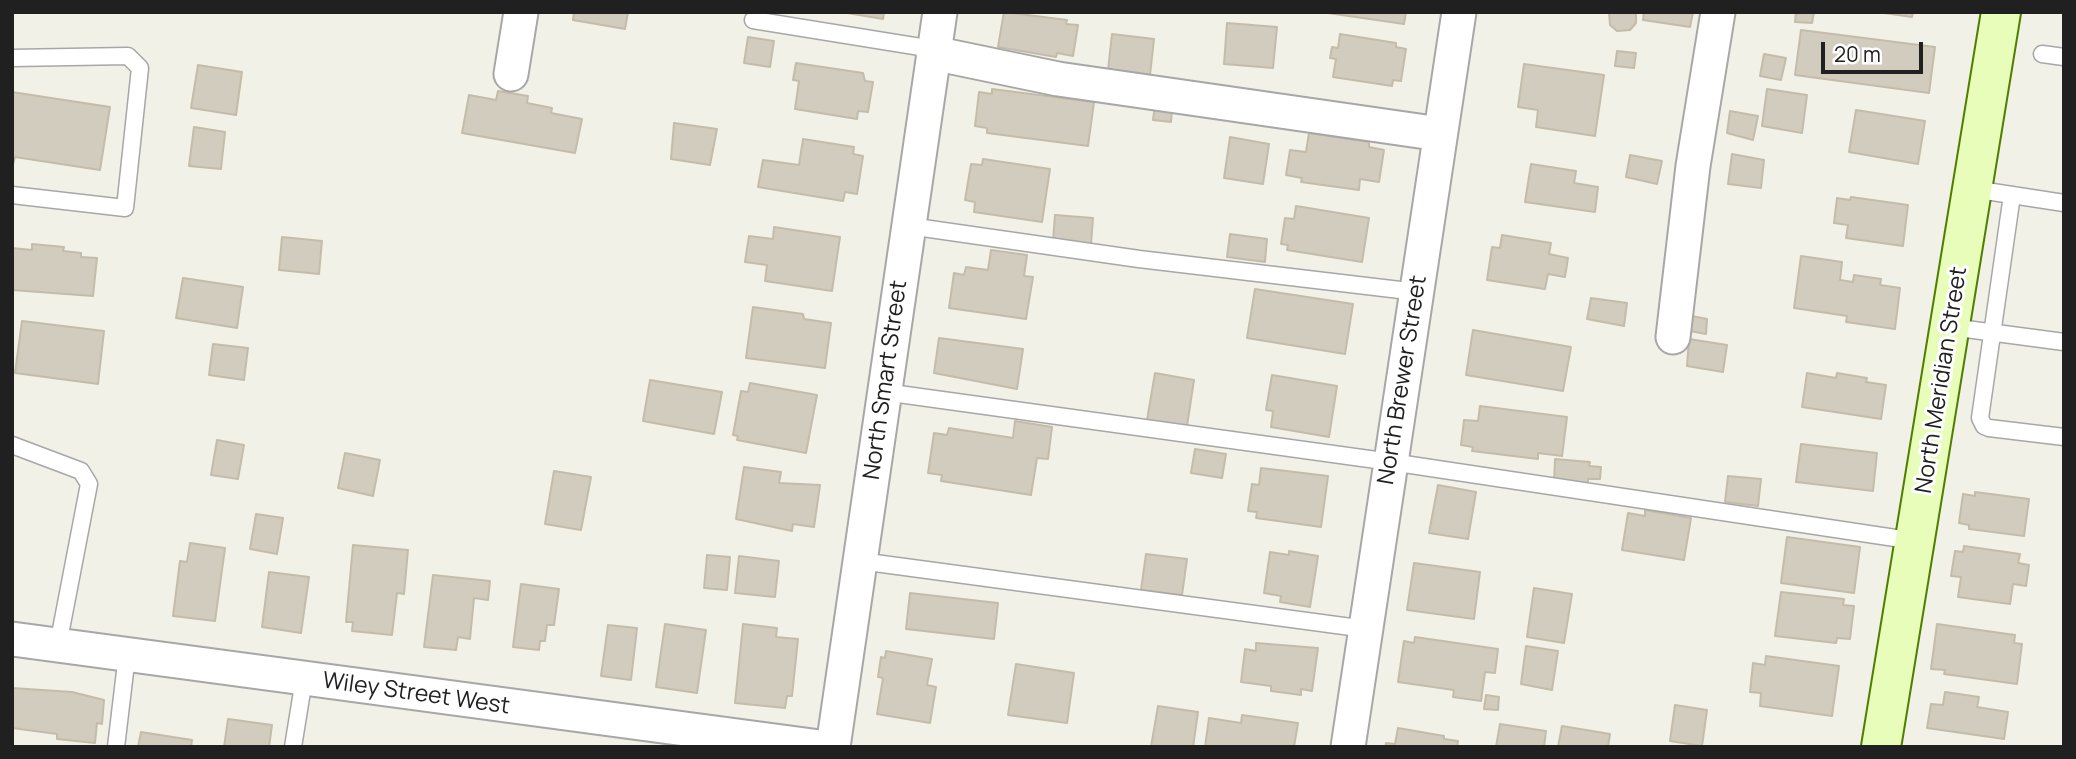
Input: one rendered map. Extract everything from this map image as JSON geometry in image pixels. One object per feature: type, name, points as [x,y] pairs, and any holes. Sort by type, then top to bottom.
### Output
[{"type":"main road","name":"North Meridian Street","points":[[1881,747],[2001,12]]},
{"type":"street","points":[[511,74],[521,12]]},
{"type":"street","name":"North Smart Street","points":[[833,747],[940,12]]},
{"type":"street","name":"North Brewer Street","points":[[1348,747],[1459,12]]},
{"type":"street","points":[[1673,337],[1693,166],[1718,12]]},
{"type":"street","points":[[933,51],[1058,79],[1440,134]]},
{"type":"street","name":"Wiley Street West","points":[[12,639],[304,679],[725,742],[820,747]]},
{"type":"lane","points":[[753,20],[933,51]]},
{"type":"lane","points":[[2042,54],[2064,57]]},
{"type":"lane","points":[[12,58],[128,56],[140,68],[125,208],[12,195]]},
{"type":"lane","points":[[1973,189],[2064,203]]},
{"type":"lane","points":[[2012,195],[1980,418],[1984,426],[2064,438]]},
{"type":"lane","points":[[909,226],[1139,260],[1417,292]]},
{"type":"lane","points":[[1951,327],[2064,342]]},
{"type":"lane","points":[[884,392],[1391,461],[1915,541]]},
{"type":"lane","points":[[12,445],[81,471],[89,484],[58,645]]},
{"type":"lane","points":[[860,561],[1366,629]]},
{"type":"lane","points":[[116,747],[127,655]]},
{"type":"lane","points":[[293,747],[304,679]]},
{"type":"building","points":[[574,12],[628,12],[625,29],[573,20]]},
{"type":"building","points":[[841,12],[884,12],[883,19]]},
{"type":"building","points":[[1004,12],[1067,20],[1066,24],[1078,25],[1073,56],[1057,53],[1056,57],[998,47]]},
{"type":"building","points":[[1321,12],[1406,12],[1404,24]]},
{"type":"building","points":[[1609,12],[1636,12],[1636,23],[1630,30],[1617,31],[1610,25]]},
{"type":"building","points":[[1644,12],[1693,12],[1690,27],[1643,20]]},
{"type":"building","points":[[1796,12],[1814,12],[1812,23],[1795,22]]},
{"type":"building","points":[[1877,12],[1913,12],[1912,17]]},
{"type":"building","points":[[1227,23],[1277,27],[1273,68],[1224,64]]},
{"type":"building","points":[[1801,30],[1935,47],[1929,93],[1795,75]]},
{"type":"building","points":[[1112,34],[1154,39],[1150,75],[1108,70]]},
{"type":"building","points":[[1340,34],[1396,43],[1396,47],[1406,49],[1401,81],[1393,80],[1392,86],[1333,77],[1336,59],[1330,58],[1332,47],[1338,48]]},
{"type":"building","points":[[748,37],[774,41],[770,67],[744,63]]},
{"type":"building","points":[[1617,51],[1636,53],[1634,68],[1615,66]]},
{"type":"building","points":[[1764,54],[1786,58],[1781,80],[1760,76]]},
{"type":"building","points":[[796,63],[863,73],[865,81],[873,82],[868,112],[858,111],[857,119],[795,109],[799,81],[793,80]]},
{"type":"building","points":[[1524,64],[1604,75],[1595,136],[1536,127],[1538,110],[1518,107]]},
{"type":"building","points":[[198,65],[242,72],[236,115],[191,108]]},
{"type":"building","points":[[992,89],[1094,102],[1088,146],[987,133],[987,128],[975,126],[979,92],[992,94]]},
{"type":"building","points":[[1767,89],[1807,95],[1802,133],[1762,126]]},
{"type":"building","points":[[498,91],[528,96],[527,103],[552,108],[551,113],[582,119],[575,153],[462,133],[469,95],[496,100]]},
{"type":"building","points":[[12,92],[110,107],[100,170],[15,157],[12,168]]},
{"type":"building","points":[[1155,105],[1172,108],[1171,122],[1153,120]]},
{"type":"building","points":[[1856,110],[1925,121],[1918,164],[1849,152]]},
{"type":"building","points":[[1730,111],[1758,116],[1753,140],[1727,133]]},
{"type":"building","points":[[674,123],[717,129],[710,165],[671,159]]},
{"type":"building","points":[[194,127],[225,132],[221,169],[189,166]]},
{"type":"building","points":[[1309,133],[1369,142],[1369,147],[1384,150],[1379,182],[1360,179],[1359,190],[1301,182],[1302,178],[1286,175],[1290,150],[1306,152]]},
{"type":"building","points":[[1230,137],[1269,144],[1263,184],[1224,178]]},
{"type":"building","points":[[803,139],[854,147],[853,154],[863,156],[857,194],[845,192],[843,201],[758,187],[763,160],[799,165]]},
{"type":"building","points":[[1732,154],[1764,160],[1761,188],[1728,184]]},
{"type":"building","points":[[1630,155],[1662,161],[1657,184],[1626,177]]},
{"type":"building","points":[[983,159],[1050,169],[1042,222],[974,212],[975,202],[965,200],[971,164],[982,165]]},
{"type":"building","points":[[1531,164],[1576,171],[1574,183],[1598,187],[1595,212],[1525,202]]},
{"type":"building","points":[[1851,197],[1908,205],[1903,246],[1846,238],[1848,225],[1834,223],[1837,198],[1850,200]]},
{"type":"building","points":[[1296,206],[1369,218],[1362,262],[1287,250],[1288,245],[1281,244],[1285,218],[1294,219]]},
{"type":"building","points":[[1055,215],[1093,218],[1091,244],[1053,241]]},
{"type":"building","points":[[774,227],[840,237],[832,291],[765,281],[767,265],[745,262],[749,236],[773,239]]},
{"type":"building","points":[[1230,234],[1267,239],[1265,262],[1227,257]]},
{"type":"building","points":[[1502,235],[1551,243],[1549,254],[1568,258],[1565,277],[1548,274],[1545,289],[1487,280],[1492,247],[1500,248]]},
{"type":"building","points":[[282,237],[322,241],[319,274],[279,270]]},
{"type":"building","points":[[32,244],[64,247],[63,251],[81,253],[81,257],[97,258],[93,296],[12,290],[12,248],[32,250]]},
{"type":"building","points":[[991,250],[1027,255],[1024,276],[1033,277],[1026,319],[949,308],[954,273],[964,275],[966,267],[988,270]]},
{"type":"building","points":[[1801,256],[1842,262],[1840,280],[1853,282],[1854,275],[1881,279],[1880,285],[1900,288],[1895,329],[1846,322],[1847,316],[1794,308]]},
{"type":"building","points":[[183,278],[243,287],[237,328],[176,318]]},
{"type":"building","points":[[1255,289],[1353,304],[1345,354],[1247,338]]},
{"type":"building","points":[[1591,298],[1627,303],[1624,326],[1587,319]]},
{"type":"building","points":[[753,307],[803,314],[804,319],[831,323],[825,368],[746,358]]},
{"type":"building","points":[[1692,316],[1707,319],[1706,334],[1690,331]]},
{"type":"building","points":[[22,321],[104,331],[98,384],[15,373]]},
{"type":"building","points":[[1473,330],[1571,347],[1563,391],[1466,375]]},
{"type":"building","points":[[939,338],[1023,349],[1017,389],[934,373]]},
{"type":"building","points":[[1689,339],[1727,345],[1723,372],[1687,366]]},
{"type":"building","points":[[213,344],[248,348],[244,380],[209,375]]},
{"type":"building","points":[[1155,373],[1194,380],[1187,426],[1147,420]]},
{"type":"building","points":[[1807,373],[1836,378],[1837,373],[1867,378],[1866,382],[1886,385],[1881,419],[1802,407]]},
{"type":"building","points":[[1272,375],[1337,386],[1329,437],[1271,427],[1273,411],[1266,410]]},
{"type":"building","points":[[650,380],[722,392],[714,434],[643,421]]},
{"type":"building","points":[[750,383],[817,395],[806,453],[737,440],[738,436],[733,435],[741,391],[748,392]]},
{"type":"building","points":[[1480,406],[1567,417],[1562,456],[1538,453],[1538,459],[1472,451],[1473,447],[1461,445],[1464,420],[1478,421]]},
{"type":"building","points":[[1015,421],[1052,427],[1048,459],[1037,458],[1031,495],[941,481],[942,475],[928,473],[934,433],[947,435],[949,428],[1013,438]]},
{"type":"building","points":[[217,440],[244,445],[238,479],[211,475]]},
{"type":"building","points":[[1801,444],[1877,453],[1873,491],[1796,482]]},
{"type":"building","points":[[1195,449],[1226,454],[1222,478],[1191,473]]},
{"type":"building","points":[[345,453],[380,460],[373,496],[338,488]]},
{"type":"building","points":[[1555,459],[1590,462],[1589,466],[1601,467],[1600,479],[1588,479],[1588,485],[1554,483]]},
{"type":"building","points":[[744,467],[781,472],[779,483],[820,485],[814,527],[793,524],[792,531],[736,519]]},
{"type":"building","points":[[1261,468],[1328,476],[1321,527],[1256,518],[1257,512],[1248,511],[1252,484],[1259,485]]},
{"type":"building","points":[[554,471],[591,477],[581,530],[545,524]]},
{"type":"building","points":[[1728,476],[1761,479],[1758,506],[1725,502]]},
{"type":"building","points":[[1438,485],[1476,492],[1468,539],[1429,533]]},
{"type":"building","points":[[1975,492],[2029,499],[2024,536],[1969,529],[1969,525],[1959,523],[1963,494],[1975,496]]},
{"type":"building","points":[[1645,510],[1691,518],[1684,560],[1622,550],[1628,513],[1645,516]]},
{"type":"building","points":[[256,514],[283,518],[277,554],[250,549]]},
{"type":"building","points":[[1787,537],[1860,547],[1854,593],[1781,583]]},
{"type":"building","points":[[190,543],[225,548],[215,621],[173,616],[180,561],[187,562]]},
{"type":"building","points":[[353,545],[408,550],[404,594],[397,593],[392,635],[352,631],[353,622],[346,622]]},
{"type":"building","points":[[1964,546],[2020,554],[2018,563],[2029,565],[2026,586],[2013,584],[2010,604],[1958,597],[1961,577],[1951,576],[1955,551],[1963,552]]},
{"type":"building","points":[[1289,551],[1318,556],[1310,607],[1280,602],[1281,596],[1264,593],[1270,552],[1289,555]]},
{"type":"building","points":[[1146,554],[1187,559],[1182,595],[1141,590]]},
{"type":"building","points":[[707,555],[730,557],[727,590],[704,588]]},
{"type":"building","points":[[739,556],[779,561],[775,597],[735,593]]},
{"type":"building","points":[[1414,563],[1480,572],[1474,619],[1407,610]]},
{"type":"building","points":[[269,572],[309,577],[301,633],[262,627]]},
{"type":"building","points":[[433,575],[490,581],[488,600],[474,598],[470,639],[458,637],[456,650],[424,647]]},
{"type":"building","points":[[521,584],[559,589],[554,625],[547,625],[545,641],[540,641],[539,650],[513,647]]},
{"type":"building","points":[[1534,588],[1572,594],[1564,643],[1527,637]]},
{"type":"building","points":[[1781,592],[1844,599],[1843,605],[1854,606],[1850,639],[1837,638],[1836,643],[1775,636]]},
{"type":"building","points":[[910,593],[998,603],[994,639],[906,629]]},
{"type":"building","points":[[665,624],[706,630],[697,693],[656,687]]},
{"type":"building","points":[[743,624],[777,628],[776,637],[798,639],[792,696],[787,696],[785,708],[735,703]]},
{"type":"building","points":[[1937,624],[2015,635],[2014,643],[2022,644],[2017,684],[1944,674],[1945,670],[1931,669]]},
{"type":"building","points":[[608,625],[637,628],[631,680],[601,676]]},
{"type":"building","points":[[1415,637],[1498,649],[1495,673],[1485,672],[1481,701],[1453,697],[1454,690],[1398,682],[1404,641],[1414,643]]},
{"type":"building","points":[[1256,643],[1318,648],[1312,691],[1301,689],[1301,695],[1271,691],[1271,686],[1241,682],[1245,649],[1256,651]]},
{"type":"building","points":[[1526,646],[1558,651],[1552,690],[1521,684]]},
{"type":"building","points":[[886,651],[932,659],[927,685],[936,687],[930,723],[877,714],[883,678],[878,677],[881,657],[885,658]]},
{"type":"building","points":[[1766,656],[1839,666],[1832,716],[1760,706],[1761,693],[1750,692],[1753,663],[1765,665]]},
{"type":"building","points":[[1016,664],[1074,673],[1067,723],[1008,715]]},
{"type":"building","points":[[12,688],[72,692],[104,700],[102,724],[97,723],[95,743],[57,739],[57,734],[12,728]]},
{"type":"building","points":[[1945,692],[1979,697],[1977,707],[2008,712],[2004,739],[1927,728],[1931,704],[1943,705]]},
{"type":"building","points":[[1486,695],[1499,697],[1498,710],[1484,709]]},
{"type":"building","points":[[1675,705],[1707,710],[1702,746],[1670,741]]},
{"type":"building","points":[[1158,706],[1198,712],[1193,747],[1151,747]]},
{"type":"building","points":[[1242,715],[1298,723],[1294,747],[1205,747],[1209,718],[1241,723]]},
{"type":"building","points":[[228,719],[272,725],[269,747],[224,747]]},
{"type":"building","points":[[1500,724],[1546,731],[1544,747],[1496,747]]},
{"type":"building","points":[[1562,726],[1610,734],[1608,747],[1558,747]]},
{"type":"building","points":[[1398,728],[1444,736],[1444,739],[1458,741],[1457,747],[1385,747],[1386,743],[1395,744]]},
{"type":"building","points":[[141,732],[192,740],[191,747],[138,747]]}]
